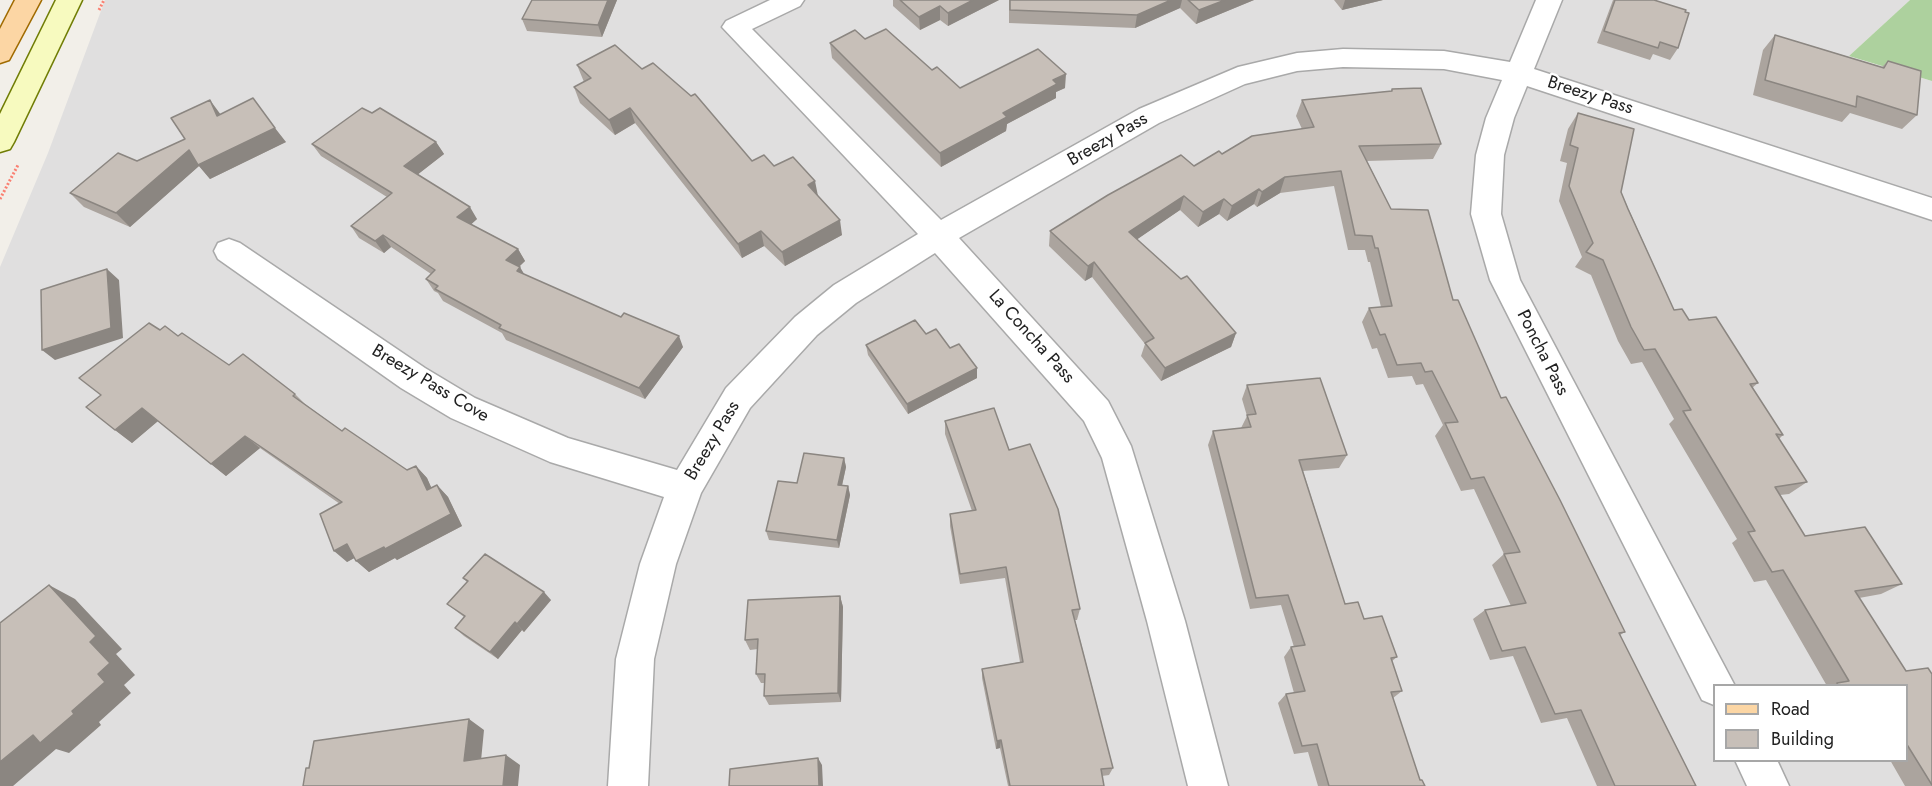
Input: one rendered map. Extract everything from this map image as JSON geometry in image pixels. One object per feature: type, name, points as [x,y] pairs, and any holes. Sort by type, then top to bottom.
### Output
[{"type":"main road","points":[[0,54],[28,0]]},
{"type":"main road","points":[[0,142],[69,0]]},
{"type":"street","name":"La Concha Pass","points":[[791,0],[735,27],[938,236],[1096,411],[1119,458],[1166,621],[1208,786]]},
{"type":"street","name":"Poncha Pass","points":[[1549,0],[1500,118],[1490,155],[1486,214],[1505,280],[1715,684]]},
{"type":"street","name":"Breezy Pass","points":[[628,786],[635,659],[658,564],[685,488],[738,398],[806,326],[845,294],[938,236],[1149,116],[1239,76],[1297,62],[1343,58],[1444,60],[1518,73],[1932,209]]},
{"type":"street","name":"Breezy Pass Cove","points":[[229,251],[413,378],[463,408],[562,452],[685,488]]},
{"type":"street","points":[[1756,762],[1769,786]]},
{"type":"shaded area","points":[[105,0],[1910,0],[1849,56],[1932,81],[1932,786],[0,786],[0,267],[48,153]]},
{"type":"green space","points":[[1910,0],[1932,0],[1932,81],[1849,56]]},
{"type":"building","points":[[532,0],[608,0],[598,25],[522,19]]},
{"type":"building","points":[[900,0],[973,0],[948,13],[940,6],[919,17]]},
{"type":"building","points":[[1010,0],[1171,0],[1137,15],[1010,10]]},
{"type":"building","points":[[1188,0],[1225,0],[1199,10]]},
{"type":"building","points":[[1615,0],[1654,0],[1686,10],[1685,12],[1689,13],[1678,48],[1660,42],[1658,48],[1604,31]]},
{"type":"building","points":[[886,29],[932,70],[937,67],[960,88],[1038,49],[1066,74],[1053,80],[1057,84],[1003,113],[1007,117],[940,153],[830,43],[855,30],[865,39]]},
{"type":"building","points":[[1775,35],[1884,68],[1888,61],[1921,71],[1917,115],[1857,96],[1856,107],[1765,80]]},
{"type":"building","points":[[615,45],[642,69],[653,63],[691,96],[695,94],[752,161],[764,155],[774,166],[793,157],[815,181],[808,185],[840,220],[782,252],[761,231],[738,244],[630,108],[609,120],[574,87],[591,78],[577,65]]},
{"type":"building","points":[[1421,88],[1441,144],[1359,146],[1391,209],[1428,210],[1453,300],[1458,300],[1501,398],[1506,397],[1560,500],[1625,632],[1619,633],[1696,786],[1615,786],[1581,710],[1555,714],[1525,647],[1502,651],[1485,610],[1526,603],[1504,554],[1520,552],[1484,477],[1471,479],[1445,423],[1458,422],[1432,371],[1425,372],[1421,363],[1397,365],[1385,334],[1380,335],[1369,308],[1392,306],[1378,248],[1375,248],[1372,236],[1355,235],[1341,171],[1285,177],[1262,192],[1259,189],[1232,206],[1224,199],[1203,212],[1184,196],[1129,232],[1181,279],[1187,276],[1236,333],[1165,368],[1145,343],[1154,338],[1094,262],[1088,266],[1050,231],[1108,195],[1181,155],[1194,166],[1219,151],[1222,154],[1252,136],[1314,127],[1302,100],[1392,91],[1392,89]]},
{"type":"building","points":[[253,98],[275,128],[198,165],[189,150],[116,213],[70,193],[118,153],[137,161],[185,139],[171,118],[210,100],[217,116]]},
{"type":"building","points":[[362,108],[372,113],[380,108],[436,142],[404,166],[470,207],[457,217],[518,249],[506,260],[520,267],[517,271],[621,317],[624,313],[679,336],[639,388],[499,328],[501,325],[435,289],[438,286],[426,279],[435,270],[383,235],[375,241],[351,226],[392,193],[312,144]]},
{"type":"building","points":[[1578,113],[1634,129],[1621,192],[1674,310],[1682,309],[1689,320],[1716,317],[1758,383],[1750,384],[1783,435],[1776,434],[1807,482],[1775,487],[1805,536],[1865,527],[1902,584],[1855,591],[1906,671],[1928,668],[1932,674],[1932,785],[1908,746],[1908,684],[1837,684],[1849,681],[1783,570],[1772,572],[1748,532],[1755,531],[1683,411],[1691,410],[1655,349],[1644,350],[1631,327],[1603,260],[1586,252],[1593,243],[1569,186],[1578,148],[1570,145]]},
{"type":"building","points":[[107,269],[111,328],[42,350],[41,290]]},
{"type":"building","points":[[915,320],[926,334],[936,329],[950,348],[959,344],[977,368],[907,404],[866,345]]},
{"type":"building","points":[[149,323],[160,330],[165,326],[178,336],[182,333],[229,365],[243,354],[295,394],[293,396],[342,431],[345,428],[407,470],[416,466],[427,490],[437,485],[451,514],[385,549],[384,547],[356,561],[347,544],[334,551],[320,514],[342,502],[245,436],[211,464],[142,408],[115,430],[86,407],[101,395],[79,378]]},
{"type":"building","points":[[1320,378],[1347,455],[1299,460],[1345,604],[1358,602],[1364,619],[1382,616],[1397,657],[1391,658],[1402,691],[1391,692],[1420,780],[1425,786],[1329,786],[1317,744],[1302,746],[1286,694],[1305,691],[1291,647],[1305,645],[1288,595],[1256,598],[1213,431],[1251,427],[1247,415],[1256,414],[1247,385]]},
{"type":"building","points":[[994,408],[1009,450],[1030,444],[1058,509],[1080,609],[1072,610],[1113,768],[1101,769],[1104,786],[1010,786],[1001,740],[997,741],[982,669],[1023,662],[1006,567],[960,574],[950,514],[976,510],[945,421]]},
{"type":"building","points":[[804,453],[844,458],[838,485],[848,486],[837,540],[766,531],[778,481],[797,483]]},
{"type":"building","points":[[485,554],[544,592],[490,652],[455,628],[465,616],[447,604],[468,581],[463,578]]},
{"type":"building","points":[[49,585],[96,636],[90,642],[110,663],[98,674],[105,682],[72,711],[74,714],[40,743],[33,735],[0,762],[0,623]]},
{"type":"building","points":[[840,596],[838,693],[764,696],[765,674],[756,674],[758,639],[745,640],[748,600]]},
{"type":"building","points":[[469,719],[464,761],[506,755],[503,786],[303,786],[314,741]]},
{"type":"building","points":[[818,758],[819,786],[729,786],[730,769]]}]
